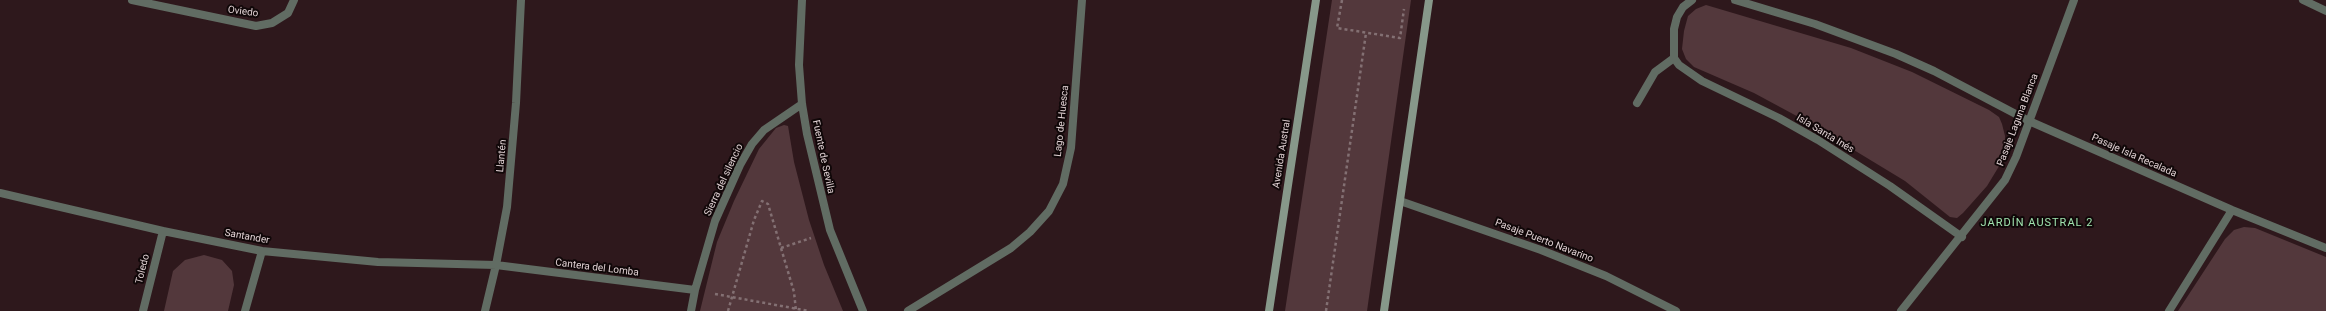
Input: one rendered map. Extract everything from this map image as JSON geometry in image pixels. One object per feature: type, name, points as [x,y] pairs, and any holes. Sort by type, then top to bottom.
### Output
[{"type":"main road","name":"Avenida Austral","points":[[1268,311],[1316,0]]},
{"type":"main road","points":[[1384,311],[1429,0]]},
{"type":"street","name":"Oviedo","points":[[132,0],[256,26],[272,23],[288,13],[294,0]]},
{"type":"street","name":"Llantén","points":[[485,311],[496,265],[507,207],[521,0]]},
{"type":"street","name":"Fuente de Sevilla","points":[[802,0],[799,64],[802,104],[815,171],[830,230],[863,311]]},
{"type":"street","name":"Lago de Huesca","points":[[908,311],[1011,248],[1030,232],[1049,211],[1063,184],[1071,148],[1082,0]]},
{"type":"street","points":[[1638,103],[1655,72],[1674,58],[1672,44],[1677,17],[1692,0]]},
{"type":"street","points":[[1735,0],[1794,17],[1865,42],[1934,71],[2029,121]]},
{"type":"street","name":"Pasaje Laguna Blanca","points":[[1901,311],[1962,237],[2005,180],[2016,157],[2074,0]]},
{"type":"street","points":[[2303,0],[2326,10]]},
{"type":"street","name":"Isla Santa Inés","points":[[1674,58],[1679,66],[1702,81],[1779,118],[1818,140],[1890,186],[1962,237]]},
{"type":"street","name":"Sierra del silencio","points":[[691,311],[695,290],[715,221],[746,155],[764,130],[802,104]]},
{"type":"street","name":"Pasaje Isla Recalada","points":[[2029,121],[2232,210],[2326,248]]},
{"type":"street","name":"Santander","points":[[0,194],[163,231],[262,251],[378,262],[496,265]]},
{"type":"street","name":"Pasaje Puerto Navarino","points":[[1400,202],[1541,250],[1606,276],[1676,311]]},
{"type":"street","points":[[2169,311],[2232,210]]},
{"type":"street","name":"Toledo","points":[[143,311],[163,231]]},
{"type":"street","points":[[245,311],[262,251]]},
{"type":"street","name":"Cantera del Lomba","points":[[496,265],[695,290]]},
{"type":"path","points":[[1342,0],[1337,28],[1400,38],[1404,8]]},
{"type":"path","points":[[1326,311],[1366,33]]},
{"type":"path","points":[[728,311],[754,220],[762,201],[768,204],[794,292],[796,309]]},
{"type":"path","points":[[781,248],[830,230]]},
{"type":"path","points":[[695,290],[809,311]]},
{"type":"shaded area","points":[[1332,0],[1411,0],[1367,311],[1285,311]]},
{"type":"shaded area","points":[[1706,5],[1851,48],[1912,72],[1989,110],[1999,117],[2002,124],[2005,136],[2004,158],[1987,186],[1963,213],[1957,218],[1950,217],[1905,181],[1806,121],[1754,93],[1694,67],[1686,59],[1682,49],[1684,31],[1688,16],[1696,9]]},
{"type":"shaded area","points":[[784,125],[788,126],[794,162],[809,220],[824,265],[843,311],[700,311],[717,242],[734,201],[759,149],[776,128]]},
{"type":"shaded area","points":[[2244,227],[2255,228],[2326,257],[2326,311],[2178,311],[2225,239],[2234,230]]},
{"type":"shaded area","points":[[204,255],[222,260],[232,271],[234,285],[228,311],[164,311],[173,271],[185,260]]},
{"type":"district","name":"JARDÍN AUSTRAL 2","points":[[2037,223]]}]
